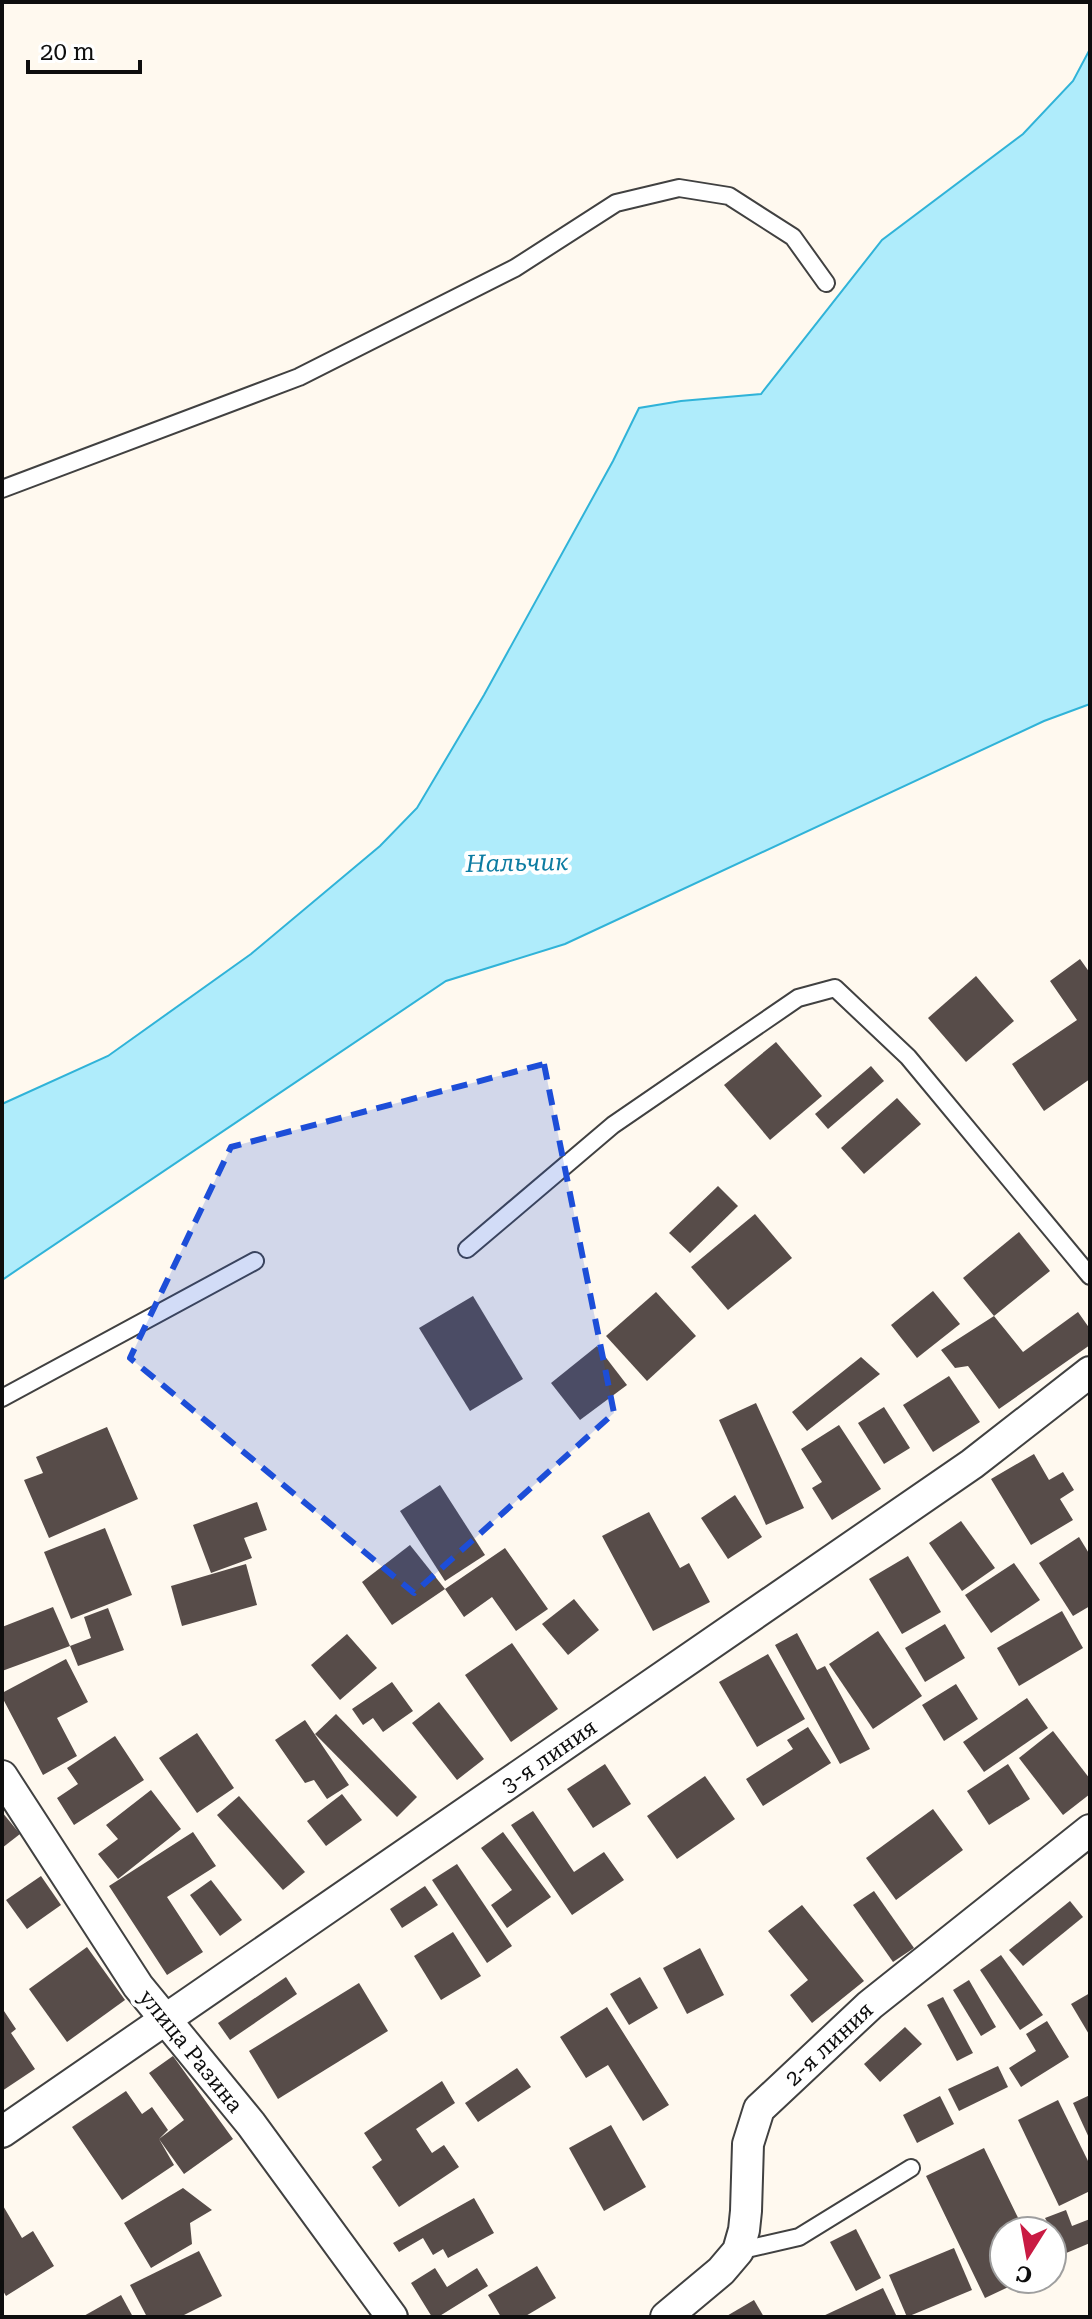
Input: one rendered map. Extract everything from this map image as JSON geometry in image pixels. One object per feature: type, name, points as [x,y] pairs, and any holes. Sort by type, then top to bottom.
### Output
[{"type":"street","name":"3-я линия","points":[[2,2132],[972,1464],[1090,1372]]},
{"type":"street","name":"улица Разина","points":[[2,1776],[138,1986],[251,2124],[392,2317]]},
{"type":"street","name":"2-я линия","points":[[738,2251],[746,2211],[748,2144],[759,2109],[870,2005],[1090,1830]]},
{"type":"street","points":[[666,2317],[721,2271],[738,2251]]},
{"type":"lane","points":[[2,489],[299,377],[515,268],[616,203],[679,188],[729,196],[793,237],[826,283]]},
{"type":"lane","points":[[467,1249],[613,1125],[798,998],[835,988],[908,1057],[1090,1276]]},
{"type":"lane","points":[[2,1398],[255,1261]]},
{"type":"lane","points":[[738,2251],[799,2237],[911,2168]]},
{"type":"highlighted area","points":[[544,1064],[614,1413],[414,1593],[130,1358],[231,1147]]},
{"type":"water","name":"Нальчик","points":[[1090,49],[1090,704],[1044,721],[565,944],[446,981],[2,1280],[2,1104],[108,1056],[251,954],[380,846],[417,808],[484,695],[639,408],[761,394],[882,240],[1023,134],[1073,81]]},
{"type":"building","points":[[1080,959],[1090,973],[1090,1079],[1044,1111],[1012,1064],[1077,1020],[1050,981]]},
{"type":"building","points":[[976,976],[1014,1021],[966,1062],[928,1018]]},
{"type":"building","points":[[776,1042],[822,1096],[770,1140],[724,1085]]},
{"type":"building","points":[[871,1066],[884,1081],[828,1129],[815,1114]]},
{"type":"building","points":[[897,1098],[921,1124],[864,1174],[841,1148]]},
{"type":"building","points":[[718,1186],[738,1206],[690,1253],[669,1233]]},
{"type":"building","points":[[755,1214],[792,1258],[728,1310],[691,1267]]},
{"type":"building","points":[[1019,1232],[1050,1271],[994,1316],[963,1278]]},
{"type":"building","points":[[933,1291],[960,1324],[917,1358],[891,1325]]},
{"type":"building","points":[[656,1292],[696,1336],[647,1381],[606,1336]]},
{"type":"building","points":[[473,1296],[523,1379],[470,1411],[419,1328]]},
{"type":"building","points":[[1078,1312],[1090,1329],[1090,1345],[999,1409],[968,1366],[955,1368],[941,1350],[994,1316],[1023,1352]]},
{"type":"building","points":[[597,1346],[627,1385],[580,1420],[551,1383]]},
{"type":"building","points":[[861,1357],[880,1374],[807,1431],[792,1412]]},
{"type":"building","points":[[949,1376],[980,1422],[933,1452],[903,1405]]},
{"type":"building","points":[[756,1403],[804,1508],[766,1525],[719,1420]]},
{"type":"building","points":[[884,1407],[910,1448],[884,1464],[858,1423]]},
{"type":"building","points":[[839,1425],[881,1489],[832,1520],[812,1488],[822,1482],[801,1449]]},
{"type":"building","points":[[107,1427],[138,1499],[49,1538],[24,1480],[43,1473],[36,1457]]},
{"type":"building","points":[[1034,1454],[1049,1480],[1063,1472],[1074,1490],[1060,1499],[1073,1520],[1031,1545],[991,1479]]},
{"type":"building","points":[[440,1485],[485,1555],[445,1581],[400,1511]]},
{"type":"building","points":[[735,1495],[762,1537],[728,1559],[701,1518]]},
{"type":"building","points":[[257,1502],[267,1530],[244,1538],[252,1558],[211,1573],[193,1525]]},
{"type":"building","points":[[649,1512],[680,1568],[689,1563],[710,1602],[653,1631],[602,1536]]},
{"type":"building","points":[[961,1521],[995,1568],[962,1591],[929,1543]]},
{"type":"building","points":[[105,1528],[132,1595],[71,1619],[44,1552]]},
{"type":"building","points":[[1079,1537],[1090,1555],[1090,1606],[1073,1616],[1039,1563]]},
{"type":"building","points":[[410,1545],[445,1589],[392,1625],[362,1582]]},
{"type":"building","points":[[505,1548],[548,1609],[516,1631],[492,1597],[464,1617],[445,1589]]},
{"type":"building","points":[[908,1556],[941,1612],[902,1634],[869,1579]]},
{"type":"building","points":[[1014,1563],[1040,1600],[991,1633],[965,1595]]},
{"type":"building","points":[[246,1564],[257,1605],[182,1626],[171,1586]]},
{"type":"building","points":[[574,1599],[599,1630],[568,1655],[542,1624]]},
{"type":"building","points":[[53,1607],[70,1646],[2,1671],[2,1627]]},
{"type":"building","points":[[108,1608],[124,1650],[78,1666],[70,1646],[91,1638],[84,1617]]},
{"type":"building","points":[[1062,1611],[1083,1648],[1019,1686],[997,1648]]},
{"type":"building","points":[[945,1624],[965,1658],[925,1682],[905,1648]]},
{"type":"building","points":[[878,1631],[922,1696],[873,1729],[829,1664]]},
{"type":"building","points":[[797,1633],[817,1670],[825,1666],[870,1749],[840,1764],[775,1645]]},
{"type":"building","points":[[347,1634],[377,1668],[340,1700],[311,1665]]},
{"type":"building","points":[[512,1643],[558,1709],[511,1742],[465,1675]]},
{"type":"building","points":[[768,1654],[805,1719],[757,1747],[719,1682]]},
{"type":"building","points":[[66,1659],[88,1702],[57,1718],[77,1756],[43,1775],[2,1693]]},
{"type":"building","points":[[392,1682],[413,1711],[383,1732],[373,1718],[363,1725],[352,1709]]},
{"type":"building","points":[[956,1684],[978,1719],[944,1741],[922,1705]]},
{"type":"building","points":[[1027,1698],[1048,1728],[984,1772],[963,1742]]},
{"type":"building","points":[[439,1702],[484,1759],[457,1780],[412,1723]]},
{"type":"building","points":[[336,1714],[417,1797],[397,1817],[315,1734]]},
{"type":"building","points":[[305,1720],[349,1785],[327,1799],[314,1780],[305,1783],[275,1740]]},
{"type":"building","points":[[808,1727],[831,1763],[763,1806],[746,1779],[793,1749],[787,1740]]},
{"type":"building","points":[[1053,1731],[1090,1779],[1090,1794],[1063,1815],[1019,1758]]},
{"type":"building","points":[[197,1733],[234,1788],[197,1813],[159,1758]]},
{"type":"building","points":[[115,1736],[144,1780],[74,1825],[57,1798],[78,1784],[67,1768]]},
{"type":"building","points":[[605,1764],[631,1804],[593,1828],[567,1789]]},
{"type":"building","points":[[1008,1764],[1030,1799],[989,1825],[967,1791]]},
{"type":"building","points":[[705,1776],[735,1819],[677,1859],[647,1816]]},
{"type":"building","points":[[151,1790],[181,1829],[118,1879],[98,1854],[118,1839],[106,1825]]},
{"type":"building","points":[[342,1794],[362,1820],[326,1846],[307,1821]]},
{"type":"building","points":[[239,1796],[305,1872],[283,1890],[217,1815]]},
{"type":"building","points":[[933,1809],[963,1850],[896,1900],[866,1858]]},
{"type":"building","points":[[533,1811],[574,1872],[604,1852],[624,1880],[572,1915],[511,1825]]},
{"type":"building","points":[[2,1812],[20,1834],[2,1848]]},
{"type":"building","points":[[193,1832],[216,1866],[167,1897],[203,1952],[167,1975],[109,1886]]},
{"type":"building","points":[[503,1832],[551,1897],[507,1928],[491,1905],[512,1890],[481,1848]]},
{"type":"building","points":[[457,1864],[512,1946],[487,1963],[432,1880]]},
{"type":"building","points":[[41,1876],[61,1905],[27,1929],[6,1900]]},
{"type":"building","points":[[211,1880],[242,1920],[220,1936],[190,1895]]},
{"type":"building","points":[[425,1886],[438,1905],[402,1928],[390,1909]]},
{"type":"building","points":[[874,1891],[914,1948],[893,1962],[853,1905]]},
{"type":"building","points":[[1070,1901],[1083,1917],[1023,1966],[1009,1950]]},
{"type":"building","points":[[802,1905],[864,1981],[812,2023],[790,1995],[808,1980],[768,1931]]},
{"type":"building","points":[[453,1932],[481,1976],[441,2000],[414,1956]]},
{"type":"building","points":[[87,1947],[125,2000],[67,2042],[29,1989]]},
{"type":"building","points":[[700,1948],[724,1995],[687,2014],[663,1968]]},
{"type":"building","points":[[1001,1955],[1043,2015],[1020,2030],[980,1970]]},
{"type":"building","points":[[286,1977],[297,1994],[230,2040],[218,2023]]},
{"type":"building","points":[[640,1977],[658,2008],[629,2025],[610,1994]]},
{"type":"building","points":[[969,1980],[996,2027],[981,2036],[953,1990]]},
{"type":"building","points":[[359,1983],[388,2031],[278,2099],[249,2051]]},
{"type":"building","points":[[1090,1993],[1090,2036],[1071,2004]]},
{"type":"building","points":[[943,1997],[973,2053],[957,2061],[927,2005]]},
{"type":"building","points":[[607,2007],[669,2105],[643,2121],[608,2065],[586,2078],[560,2037]]},
{"type":"building","points":[[2,2008],[16,2029],[11,2033],[35,2069],[2,2091]]},
{"type":"building","points":[[1047,2021],[1069,2057],[1021,2087],[1009,2068],[1036,2051],[1026,2034]]},
{"type":"building","points":[[905,2027],[922,2044],[880,2082],[864,2064]]},
{"type":"building","points":[[173,2056],[233,2139],[184,2174],[159,2139],[184,2120],[149,2073]]},
{"type":"building","points":[[998,2066],[1008,2087],[959,2111],[948,2089]]},
{"type":"building","points":[[517,2068],[531,2087],[478,2122],[465,2103]]},
{"type":"building","points":[[442,2081],[455,2103],[416,2129],[432,2153],[444,2145],[459,2167],[399,2207],[372,2167],[382,2160],[364,2133]]},
{"type":"building","points":[[126,2091],[142,2114],[152,2107],[168,2130],[159,2139],[174,2165],[122,2200],[72,2127]]},
{"type":"building","points":[[1090,2095],[1090,2140],[1073,2103]]},
{"type":"building","points":[[940,2096],[954,2124],[917,2143],[903,2115]]},
{"type":"building","points":[[1058,2100],[1090,2165],[1090,2191],[1059,2206],[1018,2120]]},
{"type":"building","points":[[611,2125],[646,2187],[604,2211],[569,2148]]},
{"type":"building","points":[[984,2148],[1017,2215],[988,2215],[988,2295],[991,2295],[985,2298],[926,2176]]},
{"type":"building","points":[[183,2188],[212,2210],[190,2223],[192,2244],[151,2268],[124,2223]]},
{"type":"building","points":[[474,2198],[494,2233],[448,2258],[443,2249],[433,2255],[423,2238],[399,2252],[393,2243]]},
{"type":"building","points":[[2,2204],[22,2238],[33,2231],[54,2266],[6,2296],[2,2289]]},
{"type":"building","points":[[1068,2215],[1072,2226],[1090,2219],[1090,2243],[1068,2252]]},
{"type":"building","points":[[856,2229],[881,2278],[856,2291],[830,2242]]},
{"type":"building","points":[[954,2248],[972,2290],[907,2317],[889,2275]]},
{"type":"building","points":[[199,2251],[222,2296],[180,2317],[147,2317],[130,2285]]},
{"type":"building","points":[[537,2266],[556,2298],[524,2317],[501,2317],[488,2295]]},
{"type":"building","points":[[435,2268],[447,2287],[477,2268],[488,2286],[438,2317],[432,2317],[411,2283]]},
{"type":"building","points":[[883,2288],[897,2317],[821,2317]]},
{"type":"building","points":[[121,2295],[133,2317],[82,2317]]},
{"type":"building","points":[[754,2300],[764,2317],[725,2317]]}]
